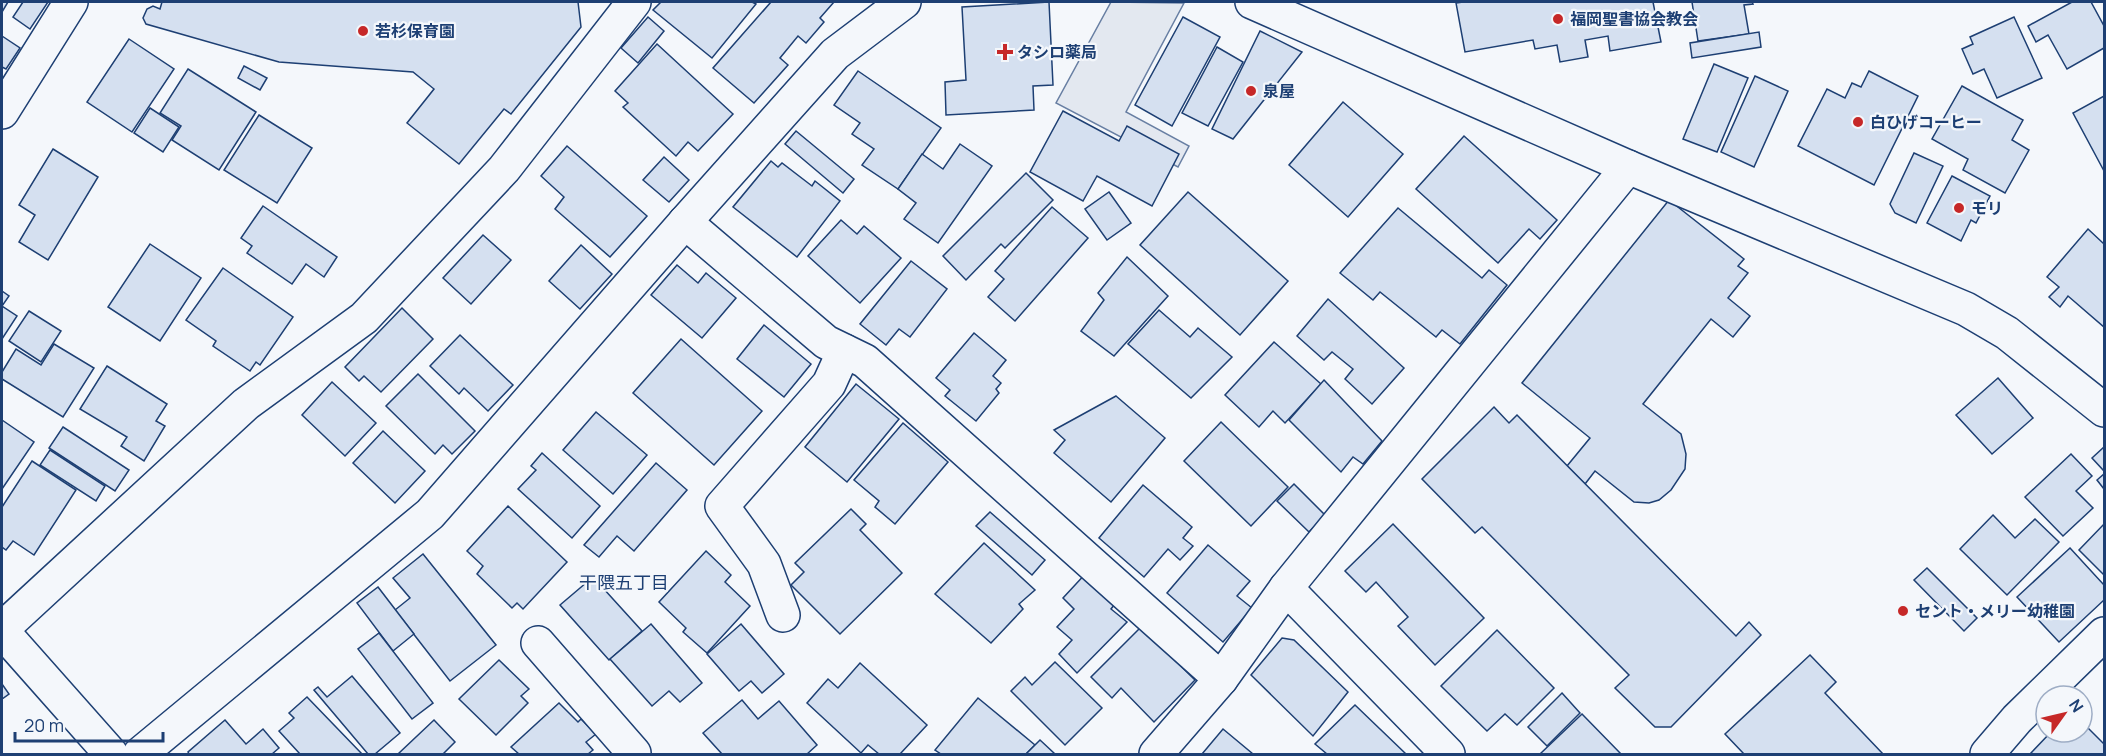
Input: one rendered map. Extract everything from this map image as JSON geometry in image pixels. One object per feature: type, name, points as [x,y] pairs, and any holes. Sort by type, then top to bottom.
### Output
[{"type":"street","points":[[2,112],[71,2]]},
{"type":"street","points":[[111,754],[2,630],[246,405],[364,318],[504,169],[634,2]]},
{"type":"street","points":[[140,754],[430,514],[835,54],[904,2]]},
{"type":"street","points":[[1252,2],[1628,167],[1966,309],[2007,333],[2104,410]]},
{"type":"street","points":[[1156,754],[1221,679],[1286,588],[1628,167]]},
{"type":"street","points":[[685,222],[826,342],[865,361],[1221,679]]},
{"type":"street","points":[[783,615],[764,564],[722,506],[829,384],[844,351]]},
{"type":"street","points":[[1286,588],[1448,754]]},
{"type":"street","points":[[1993,753],[2017,719],[2104,634]]},
{"type":"street","points":[[538,643],[634,753],[632,754]]},
{"type":"shaded area","points":[[1111,2],[1184,3],[1126,112],[1189,146],[1178,167],[1056,103]]},
{"type":"building","points":[[2,2],[8,2],[2,12]]},
{"type":"building","points":[[23,2],[48,2],[30,29],[13,17]]},
{"type":"building","points":[[162,2],[578,2],[581,27],[511,114],[504,109],[459,164],[407,123],[434,89],[413,72],[279,62],[146,24],[143,18],[147,9],[153,6],[160,9]]},
{"type":"building","points":[[661,2],[752,2],[756,4],[712,58],[653,10]]},
{"type":"building","points":[[771,2],[834,2],[820,18],[824,22],[806,43],[798,36],[780,58],[788,65],[754,103],[713,68]]},
{"type":"building","points":[[1049,2],[1053,85],[1033,86],[1034,110],[946,115],[945,82],[966,80],[962,7]]},
{"type":"building","name":"福岡聖書協会教会","points":[[1653,2],[1661,42],[1610,51],[1608,36],[1585,40],[1588,57],[1560,62],[1557,45],[1535,49],[1533,40],[1465,52],[1456,3]]},
{"type":"building","points":[[1692,2],[1752,2],[1753,4],[1744,5],[1749,34],[1698,41]]},
{"type":"building","points":[[2072,2],[2091,2],[2104,26],[2104,48],[2067,69],[2048,35],[2036,42],[2028,26]]},
{"type":"building","points":[[648,17],[664,31],[638,63],[621,48]]},
{"type":"building","points":[[1183,17],[1220,37],[1172,126],[1135,105]]},
{"type":"building","points":[[2014,17],[2042,78],[1997,98],[1984,69],[1973,74],[1962,49],[1973,44],[1970,37]]},
{"type":"building","name":"泉屋","points":[[1260,31],[1302,52],[1233,139],[1212,129]]},
{"type":"building","points":[[1759,32],[1761,47],[1692,58],[1690,43]]},
{"type":"building","points":[[2,36],[20,48],[6,69],[2,67]]},
{"type":"building","points":[[129,39],[174,69],[132,132],[87,102]]},
{"type":"building","points":[[657,44],[733,114],[698,151],[688,142],[676,156],[623,107],[628,103],[615,91]]},
{"type":"building","points":[[1217,47],[1243,62],[1208,126],[1182,113]]},
{"type":"building","points":[[1714,64],[1748,78],[1717,152],[1683,139]]},
{"type":"building","points":[[244,66],[267,78],[260,90],[238,78]]},
{"type":"building","points":[[188,69],[256,112],[219,170],[172,140],[181,126],[160,113]]},
{"type":"building","points":[[858,71],[941,128],[898,189],[862,165],[874,149],[852,134],[860,123],[834,105]]},
{"type":"building","name":"白ひげコーヒー","points":[[1869,71],[1918,96],[1874,185],[1798,146],[1827,89],[1845,98],[1852,83],[1861,87]]},
{"type":"building","points":[[1755,76],[1788,91],[1754,167],[1721,152]]},
{"type":"building","points":[[1962,86],[2023,120],[2012,140],[2029,150],[2005,193],[1963,170],[1968,159],[1932,139]]},
{"type":"building","points":[[2104,96],[2104,171],[2073,113]]},
{"type":"building","points":[[1343,102],[1403,154],[1348,217],[1289,165]]},
{"type":"building","points":[[150,108],[179,127],[163,152],[134,133]]},
{"type":"building","points":[[1063,111],[1119,141],[1127,126],[1179,154],[1152,206],[1097,176],[1083,201],[1030,172]]},
{"type":"building","points":[[259,115],[312,148],[277,203],[224,170]]},
{"type":"building","points":[[796,131],[854,179],[843,193],[785,144]]},
{"type":"building","points":[[1464,136],[1557,220],[1540,239],[1529,229],[1498,263],[1416,189]]},
{"type":"building","points":[[960,144],[992,166],[938,243],[904,219],[916,203],[898,189],[922,154],[943,169]]},
{"type":"building","points":[[567,146],[647,216],[610,257],[555,209],[564,197],[541,176]]},
{"type":"building","points":[[53,149],[98,177],[48,260],[19,242],[35,215],[19,205]]},
{"type":"building","points":[[1914,153],[1943,166],[1916,223],[1895,213],[1890,204]]},
{"type":"building","points":[[664,157],[689,180],[669,202],[643,180]]},
{"type":"building","points":[[771,161],[778,167],[782,163],[812,186],[815,181],[840,201],[797,257],[733,207]]},
{"type":"building","points":[[1026,173],[1053,200],[1005,248],[1001,244],[966,280],[943,256]]},
{"type":"building","name":"モリ","points":[[1952,176],[1990,196],[1976,223],[1971,220],[1961,241],[1927,223]]},
{"type":"building","points":[[1109,192],[1131,223],[1107,240],[1085,209]]},
{"type":"building","points":[[1188,192],[1288,281],[1240,335],[1140,245]]},
{"type":"building","points":[[1669,200],[1744,259],[1738,266],[1748,273],[1728,298],[1750,316],[1733,337],[1711,319],[1643,404],[1681,434],[1686,454],[1685,469],[1671,490],[1659,500],[1649,503],[1634,502],[1595,471],[1585,484],[1567,466],[1590,438],[1522,383]]},
{"type":"building","points":[[263,206],[337,257],[324,277],[306,264],[292,284],[247,253],[252,246],[241,238]]},
{"type":"building","points":[[1052,207],[1088,238],[1015,321],[988,297],[1004,279],[995,271]]},
{"type":"building","points":[[1398,208],[1482,278],[1489,270],[1507,285],[1460,344],[1442,330],[1436,337],[1380,292],[1373,300],[1340,273]]},
{"type":"building","points":[[841,220],[857,234],[864,226],[901,258],[860,303],[808,256]]},
{"type":"building","points":[[2088,229],[2104,244],[2104,327],[2068,296],[2060,307],[2049,297],[2059,287],[2047,277]]},
{"type":"building","points":[[483,235],[511,260],[471,304],[443,278]]},
{"type":"building","points":[[150,244],[201,278],[160,341],[108,307]]},
{"type":"building","points":[[581,245],[612,274],[580,309],[549,281]]},
{"type":"building","points":[[1127,257],[1168,296],[1114,356],[1081,331],[1104,300],[1098,293]]},
{"type":"building","points":[[911,261],[947,289],[910,337],[899,329],[886,345],[860,324]]},
{"type":"building","points":[[677,265],[698,283],[706,273],[736,298],[702,338],[651,295]]},
{"type":"building","points":[[223,268],[293,317],[260,365],[256,362],[250,371],[213,346],[216,341],[186,320]]},
{"type":"building","points":[[2,291],[9,296],[2,306]]},
{"type":"building","points":[[1328,299],[1404,368],[1372,404],[1345,379],[1353,369],[1332,352],[1324,360],[1297,336]]},
{"type":"building","points":[[2,306],[17,316],[2,339]]},
{"type":"building","points":[[402,308],[433,339],[381,392],[364,376],[359,381],[345,367]]},
{"type":"building","points":[[1159,310],[1190,337],[1198,328],[1232,357],[1191,398],[1128,344]]},
{"type":"building","points":[[29,311],[61,331],[41,362],[9,341]]},
{"type":"building","points":[[764,325],[811,364],[784,397],[737,359]]},
{"type":"building","points":[[974,333],[1006,360],[993,376],[1001,383],[996,389],[999,393],[976,421],[945,396],[950,390],[936,378]]},
{"type":"building","points":[[460,335],[513,385],[488,411],[464,388],[459,394],[430,366]]},
{"type":"building","points":[[681,339],[762,411],[714,465],[633,393]]},
{"type":"building","points":[[1274,342],[1321,384],[1285,423],[1273,411],[1259,427],[1225,395]]},
{"type":"building","points":[[54,344],[94,368],[63,417],[2,379],[2,372],[16,349],[41,365]]},
{"type":"building","points":[[107,366],[167,404],[156,421],[165,426],[144,461],[121,446],[127,437],[80,409]]},
{"type":"building","points":[[418,374],[475,431],[452,454],[443,445],[435,454],[386,406]]},
{"type":"building","points":[[1998,378],[2033,418],[1992,454],[1956,415]]},
{"type":"building","points":[[1324,380],[1382,441],[1363,464],[1353,457],[1341,472],[1289,420]]},
{"type":"building","points":[[332,382],[376,423],[345,456],[302,415]]},
{"type":"building","points":[[856,384],[899,419],[847,482],[805,447]]},
{"type":"building","points":[[1116,396],[1165,438],[1111,502],[1054,453],[1065,440],[1054,430]]},
{"type":"building","points":[[1494,407],[1509,423],[1517,415],[1736,636],[1749,622],[1761,635],[1671,727],[1655,727],[1615,688],[1629,675],[1482,527],[1475,533],[1422,479]]},
{"type":"building","points":[[596,412],[647,455],[613,494],[563,450]]},
{"type":"building","points":[[2,420],[34,442],[2,489]]},
{"type":"building","points":[[1221,422],[1288,487],[1251,526],[1184,461]]},
{"type":"building","points":[[903,423],[948,462],[895,524],[875,507],[879,501],[854,480]]},
{"type":"building","points":[[63,427],[129,470],[115,491],[49,448]]},
{"type":"building","points":[[383,431],[425,471],[395,503],[353,463]]},
{"type":"building","points":[[2104,447],[2104,471],[2092,458]]},
{"type":"building","points":[[50,450],[105,486],[96,501],[40,465]]},
{"type":"building","points":[[542,453],[600,506],[572,538],[518,489],[536,470],[531,466]]},
{"type":"building","points":[[2071,454],[2092,476],[2076,491],[2093,508],[2063,536],[2025,497]]},
{"type":"building","points":[[32,461],[76,490],[34,555],[13,541],[6,550],[2,547],[2,507]]},
{"type":"building","points":[[656,463],[687,490],[634,551],[617,536],[599,557],[584,545]]},
{"type":"building","points":[[2104,474],[2104,489],[2097,480]]},
{"type":"building","points":[[1294,484],[1325,515],[1309,532],[1277,501]]},
{"type":"building","points":[[1143,485],[1192,527],[1183,538],[1193,546],[1180,560],[1168,549],[1144,577],[1099,538]]},
{"type":"building","points":[[508,506],[567,562],[523,609],[517,603],[512,608],[477,574],[483,566],[467,551]]},
{"type":"building","points":[[851,509],[866,524],[860,530],[902,573],[840,634],[791,585],[804,572],[795,563]]},
{"type":"building","points":[[990,512],[1045,560],[1032,575],[976,526]]},
{"type":"building","points":[[1993,515],[2015,538],[2035,519],[2059,542],[2007,595],[1960,549]]},
{"type":"building","points":[[1393,524],[1484,618],[1435,665],[1398,626],[1408,617],[1376,582],[1366,592],[1345,571]]},
{"type":"building","points":[[2104,524],[2104,575],[2079,550]]},
{"type":"building","points":[[984,543],[1035,590],[1019,604],[1023,609],[991,643],[935,594]]},
{"type":"building","points":[[1208,545],[1250,581],[1237,596],[1252,608],[1223,642],[1167,593]]},
{"type":"building","points":[[2070,548],[2104,585],[2104,600],[2059,642],[2017,597]]},
{"type":"building","points":[[706,551],[731,575],[725,582],[750,606],[707,653],[683,632],[686,628],[659,602]]},
{"type":"building","points":[[423,554],[496,645],[450,681],[395,610],[410,598],[393,578]]},
{"type":"building","points":[[1927,568],[1977,618],[1964,631],[1914,580]]},
{"type":"building","points":[[1088,571],[1119,599],[1111,609],[1127,622],[1077,673],[1059,654],[1072,640],[1057,627],[1074,609],[1063,598]]},
{"type":"building","points":[[593,577],[642,631],[609,660],[560,605]]},
{"type":"building","points":[[378,587],[414,634],[393,651],[357,603]]},
{"type":"building","points":[[651,624],[702,683],[680,702],[669,691],[652,706],[610,659]]},
{"type":"building","points":[[741,624],[784,674],[762,693],[751,681],[739,691],[707,654]]},
{"type":"building","points":[[1141,627],[1195,680],[1154,722],[1121,688],[1112,698],[1091,677]]},
{"type":"building","points":[[1497,630],[1554,688],[1517,725],[1505,714],[1487,731],[1441,686]]},
{"type":"building","points":[[379,633],[433,703],[412,719],[358,649]]},
{"type":"building","points":[[1282,638],[1294,640],[1348,692],[1313,736],[1251,675]]},
{"type":"building","points":[[1810,655],[1836,682],[1825,693],[1883,754],[1744,754],[1725,734]]},
{"type":"building","points":[[499,660],[529,689],[521,696],[528,703],[496,735],[459,699]]},
{"type":"building","points":[[1055,662],[1102,708],[1065,745],[1011,691],[1025,677],[1032,685]]},
{"type":"building","points":[[860,663],[927,725],[900,754],[879,754],[868,745],[861,753],[807,703],[828,679],[838,688]]},
{"type":"building","points":[[352,676],[400,733],[375,754],[368,754],[314,690],[318,687],[327,697]]},
{"type":"building","points":[[2,684],[9,694],[2,699]]},
{"type":"building","points":[[1562,693],[1580,713],[1547,746],[1528,727]]},
{"type":"building","points":[[307,697],[362,754],[300,754],[279,731],[294,718],[289,713]]},
{"type":"building","points":[[978,698],[1035,745],[1026,754],[941,754],[935,750]]},
{"type":"building","points":[[742,700],[758,719],[779,701],[817,745],[807,754],[722,754],[703,733]]},
{"type":"building","points":[[559,703],[578,722],[581,719],[596,734],[586,742],[593,750],[588,754],[519,754],[511,747]]},
{"type":"building","points":[[1355,705],[1406,754],[1327,754],[1315,744]]},
{"type":"building","points":[[1582,714],[1621,754],[1540,754]]},
{"type":"building","points":[[225,720],[246,744],[263,729],[279,748],[272,754],[189,754],[188,752]]},
{"type":"building","points":[[434,720],[455,742],[443,754],[398,754]]},
{"type":"building","points":[[1223,729],[1253,754],[1202,754]]},
{"type":"building","points":[[2094,734],[2104,744],[2104,754],[2030,754],[2040,744],[2094,744]]},
{"type":"building","points":[[1040,740],[1055,754],[1026,754]]},
{"type":"place","name":"福岡聖書協会教会","points":[[1558,19]]},
{"type":"place","name":"若杉保育園","points":[[363,31]]},
{"type":"place","name":"タシロ薬局","points":[[1005,52]]},
{"type":"place","name":"泉屋","points":[[1251,91]]},
{"type":"place","name":"白ひげコーヒー","points":[[1858,122]]},
{"type":"place","name":"モリ","points":[[1959,208]]},
{"type":"place","name":"セント・メリー幼稚園","points":[[1903,611]]},
{"type":"district","name":"干隈五丁目","points":[[624,583]]}]
